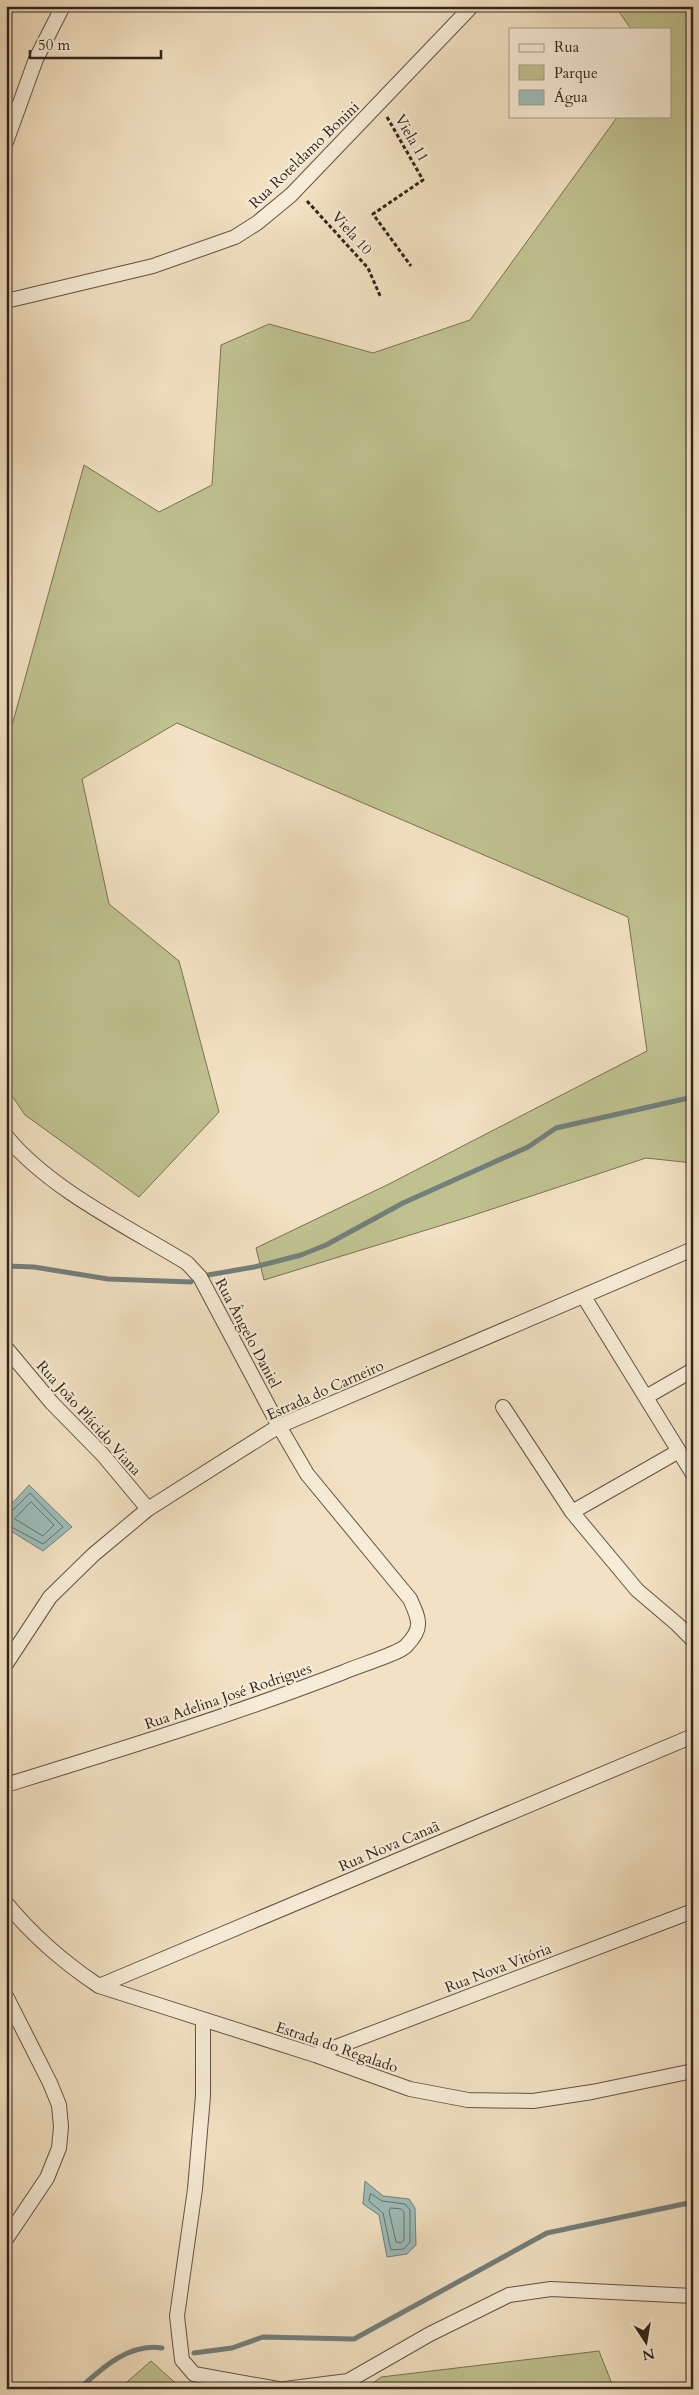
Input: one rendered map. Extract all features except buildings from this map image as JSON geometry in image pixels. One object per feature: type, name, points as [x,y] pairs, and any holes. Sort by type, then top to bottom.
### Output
[{"type":"street","points":[[6,142],[36,59],[63,6]]},
{"type":"street","name":"Rua Roteldamo Bonini","points":[[6,301],[153,266],[228,240],[257,223],[296,190],[472,6]]},
{"type":"street","name":"Rua Ângelo Daniel","points":[[6,1136],[15,1147],[59,1185],[186,1262],[200,1278],[219,1310],[279,1426],[307,1474],[410,1599]]},
{"type":"street","name":"Estrada do Carneiro","points":[[6,1664],[50,1597],[92,1555],[148,1509],[279,1426],[693,1249]]},
{"type":"street","points":[[584,1297],[693,1474]]},
{"type":"street","name":"Rua João Plácido Viana","points":[[6,1348],[52,1403],[103,1455],[148,1509]]},
{"type":"street","points":[[646,1397],[693,1370]]},
{"type":"street","points":[[503,1407],[572,1512],[637,1590],[678,1624],[693,1640]]},
{"type":"street","points":[[572,1512],[679,1451]]},
{"type":"street","name":"Rua Adelina José Rodrigues","points":[[6,1786],[149,1741],[317,1682],[404,1648],[415,1636],[419,1627],[417,1614],[410,1599]]},
{"type":"street","name":"Rua Nova Canaã","points":[[99,1986],[693,1736]]},
{"type":"street","name":"Estrada do Regalado","points":[[6,1902],[38,1939],[70,1966],[99,1986],[315,2055],[410,2089],[468,2100],[533,2101],[592,2092],[693,2071]]},
{"type":"street","name":"Rua Nova Vitória","points":[[315,2055],[693,1911]]},
{"type":"street","points":[[6,1996],[50,2083],[59,2105],[61,2127],[58,2148],[47,2178],[6,2239]]},
{"type":"street","points":[[204,2020],[203,2096],[196,2180],[176,2316],[182,2360],[194,2374],[278,2389]]},
{"type":"street","points":[[285,2389],[348,2381],[430,2334],[510,2295],[551,2289],[693,2296]]},
{"type":"path","name":"Viela 11","points":[[379,104],[423,180],[373,214],[411,266]]},
{"type":"path","name":"Viela 10","points":[[296,190],[368,268],[381,298]]},
{"type":"green space","points":[[615,6],[693,6],[693,1163],[646,1158],[462,1219],[264,1280],[256,1248],[389,1184],[647,1051],[628,917],[177,723],[82,779],[109,904],[179,961],[219,1112],[139,1197],[25,1115],[6,1087],[6,747],[84,465],[159,512],[212,485],[221,345],[269,324],[373,353],[470,320],[617,118],[672,118],[672,28],[630,28]]},
{"type":"green space","points":[[599,2351],[614,2389],[365,2389],[381,2377]]},
{"type":"green space","points":[[151,2361],[182,2389],[119,2389]]},
{"type":"water","points":[[29,1485],[72,1527],[43,1551],[6,1528],[6,1510]]},
{"type":"water","points":[[365,2181],[383,2196],[409,2199],[415,2208],[416,2245],[407,2254],[387,2257],[379,2215],[363,2204]]},
{"type":"waterway","points":[[208,1275],[254,1267],[301,1255],[326,1245],[403,1203],[528,1147],[556,1128],[693,1097]]},
{"type":"waterway","points":[[6,1266],[34,1267],[108,1279],[191,1282]]},
{"type":"waterway","points":[[194,2353],[232,2348],[263,2337],[354,2339],[547,2233],[693,2202]]},
{"type":"waterway","points":[[79,2389],[107,2365],[127,2353],[150,2347],[162,2348]]}]
